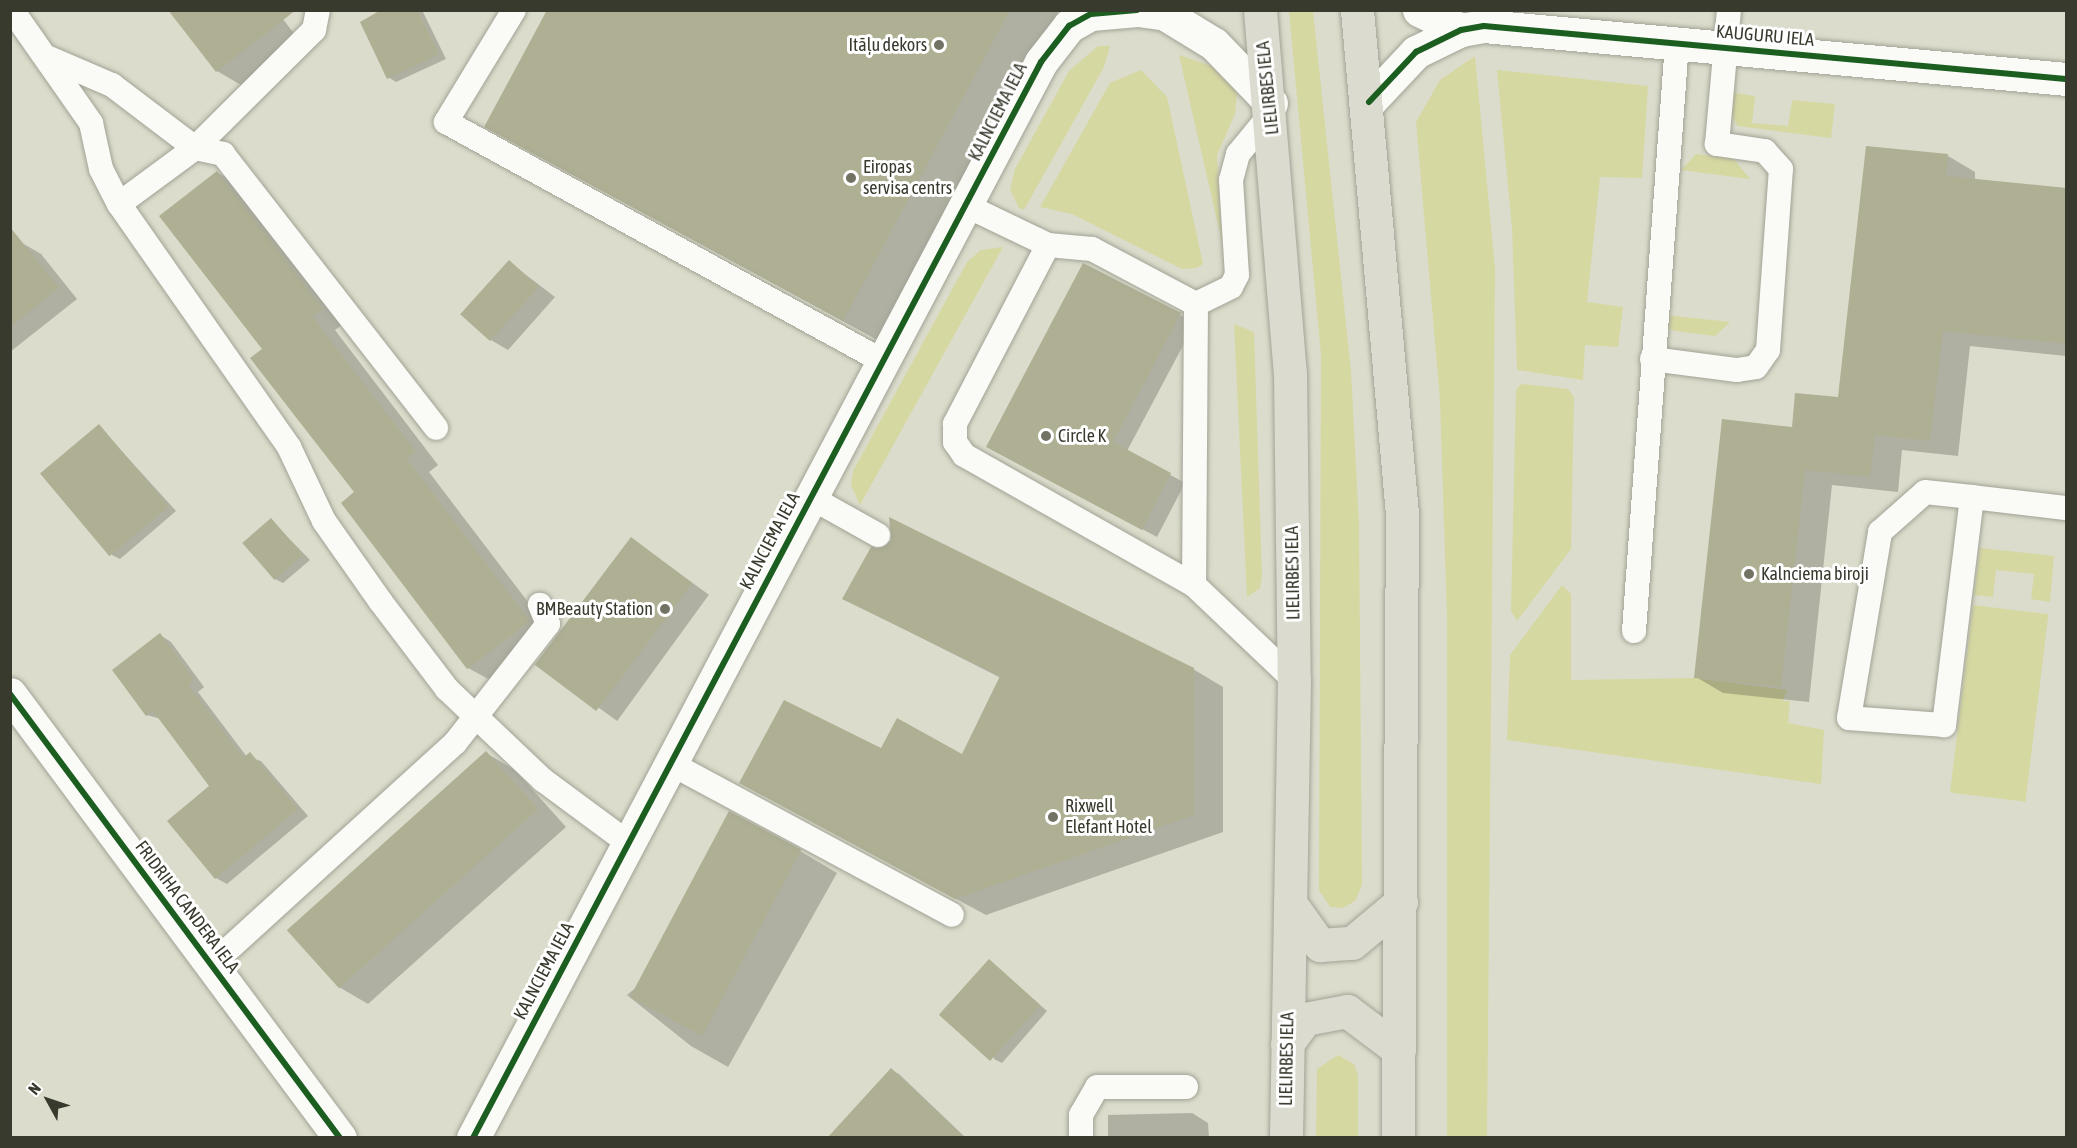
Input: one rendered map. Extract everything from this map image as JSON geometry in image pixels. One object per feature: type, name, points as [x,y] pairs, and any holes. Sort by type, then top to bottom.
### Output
[{"type":"main road","name":"LIELIRBES IELA","points":[[1260,10],[1271,109],[1290,374],[1294,680],[1286,1137]]},
{"type":"main road","points":[[1357,10],[1369,102],[1402,513],[1398,1137]]},
{"type":"main road","points":[[1290,903],[1320,945],[1352,943],[1401,902]]},
{"type":"main road","points":[[1287,1044],[1305,1019],[1347,1011],[1399,1050]]},
{"type":"street","name":"KALNCIEMA IELA","points":[[473,1137],[882,361],[967,206],[1041,62],[1073,18],[1137,10],[1165,14],[1214,44],[1271,109]]},
{"type":"street","points":[[1419,10],[1461,30]]},
{"type":"street","name":"KAUGURU IELA","points":[[1461,30],[1484,26],[2067,79]]},
{"type":"street","points":[[1369,102],[1416,52],[1461,30]]},
{"type":"street","name":"FRIDRIHA CANDERA IELA","points":[[10,694],[340,1137]]},
{"type":"lane","points":[[12,10],[49,58],[91,123],[101,170],[119,204],[290,447],[337,539],[447,689],[543,780],[628,843]]},
{"type":"lane","points":[[119,204],[195,148],[314,30],[318,10]]},
{"type":"lane","points":[[514,10],[446,122],[882,361]]},
{"type":"lane","points":[[1652,359],[1737,370],[1756,367],[1768,350],[1781,169],[1766,151],[1717,144],[1729,10]]},
{"type":"lane","points":[[1634,632],[1652,359],[1677,43]]},
{"type":"lane","points":[[49,58],[112,85],[195,148],[223,154],[436,428]]},
{"type":"lane","points":[[1196,304],[1231,286],[1237,275],[1231,180],[1238,154],[1271,109]]},
{"type":"lane","points":[[967,206],[1048,245],[1092,249],[1196,304]]},
{"type":"lane","points":[[1048,245],[955,423],[955,442],[964,455],[1194,585],[1294,680]]},
{"type":"lane","points":[[1194,585],[1196,304]]},
{"type":"lane","points":[[1972,496],[1944,725],[1849,718],[1880,532],[1925,492],[1972,496],[2067,508]]},
{"type":"lane","points":[[810,497],[878,535]]},
{"type":"lane","points":[[211,965],[426,770],[477,716],[549,624],[540,605]]},
{"type":"lane","points":[[670,763],[952,915]]},
{"type":"lane","points":[[1081,1137],[1081,1114],[1097,1087],[1186,1087]]},
{"type":"green space","points":[[1289,11],[1313,11],[1351,371],[1359,524],[1362,885],[1355,901],[1343,908],[1330,907],[1319,890],[1321,355]]},
{"type":"green space","points":[[1098,46],[1110,46],[1104,67],[1024,210],[1019,208],[1010,190],[1015,169],[1069,71]]},
{"type":"green space","points":[[1179,55],[1220,69],[1237,94],[1235,114],[1217,155],[1222,242]]},
{"type":"green space","points":[[1475,56],[1495,269],[1487,1137],[1447,1138],[1447,617],[1440,400],[1416,122],[1440,80]]},
{"type":"green space","points":[[1141,70],[1167,97],[1203,264],[1196,268],[1182,269],[1072,214],[1040,207],[1110,83]]},
{"type":"green space","points":[[1497,70],[1648,86],[1642,178],[1600,177],[1587,302],[1623,307],[1618,347],[1585,345],[1583,380],[1517,370],[1512,228]]},
{"type":"green space","points":[[1729,92],[1755,96],[1752,123],[1788,126],[1792,100],[1835,104],[1831,138],[1738,126],[1729,112]]},
{"type":"green space","points":[[1696,154],[1734,159],[1750,179],[1681,170]]},
{"type":"green space","points":[[1003,247],[860,505],[851,485],[853,471],[967,262],[981,250]]},
{"type":"green space","points":[[1665,315],[1730,322],[1715,336],[1667,328]]},
{"type":"green space","points":[[1234,324],[1254,332],[1262,576],[1260,588],[1247,597]]},
{"type":"green space","points":[[1521,384],[1568,389],[1574,397],[1571,549],[1517,621],[1511,611],[1516,390]]},
{"type":"green space","points":[[1980,548],[2054,556],[2050,602],[2031,599],[2034,574],[1996,570],[1993,597],[1974,595]]},
{"type":"green space","points":[[1562,585],[1571,594],[1571,680],[1694,678],[1787,690],[1783,701],[1790,701],[1788,723],[1824,730],[1821,784],[1507,740],[1510,655]]},
{"type":"green space","points":[[1973,605],[2048,614],[2025,802],[1950,793]]},
{"type":"green space","points":[[1338,1055],[1354,1064],[1358,1075],[1358,1137],[1316,1137],[1317,1069]]},
{"type":"building","points":[[168,10],[296,10],[216,72]]},
{"type":"building","points":[[381,10],[417,10],[439,54],[387,79],[360,22]]},
{"type":"building","points":[[547,10],[1010,10],[843,321],[484,127]]},
{"type":"building","points":[[1866,146],[1948,154],[1946,176],[2067,188],[2067,344],[1943,331],[1930,441],[1875,435],[1870,477],[1805,470],[1781,687],[1694,678],[1722,419],[1792,427],[1795,393],[1838,397]]},
{"type":"building","points":[[217,171],[323,309],[312,316],[416,452],[406,458],[530,621],[467,669],[341,503],[354,492],[250,358],[262,349],[159,216]]},
{"type":"building","points":[[10,227],[59,288],[10,327]]},
{"type":"building","points":[[509,260],[539,287],[490,341],[460,314]]},
{"type":"building","points":[[1083,263],[1181,313],[1113,442],[1171,473],[1142,530],[986,447]]},
{"type":"building","points":[[99,424],[168,507],[109,556],[40,473]]},
{"type":"building","points":[[889,517],[1194,668],[1194,815],[955,899],[739,783],[784,700],[881,748],[897,718],[962,754],[1000,676],[842,599],[871,547],[891,541]]},
{"type":"building","points":[[271,518],[303,555],[274,580],[242,543]]},
{"type":"building","points":[[631,537],[692,583],[596,711],[535,665]]},
{"type":"building","points":[[160,633],[194,680],[188,685],[243,758],[250,752],[298,809],[215,879],[167,821],[209,786],[153,711],[146,716],[112,670]]},
{"type":"building","points":[[486,751],[538,809],[339,988],[287,930]]},
{"type":"building","points":[[729,811],[801,849],[702,1036],[630,997]]},
{"type":"building","points":[[989,959],[1040,1005],[990,1061],[939,1015]]},
{"type":"building","points":[[891,1068],[964,1137],[828,1137]]},
{"type":"cycle path","points":[[473,1138],[1041,62],[1069,26],[1091,14],[1137,10]]},
{"type":"cycle path","points":[[1369,102],[1416,52],[1461,30],[1484,26],[2066,79]]},
{"type":"cycle path","points":[[10,694],[340,1138]]},
{"type":"place","name":"Itāļu dekors","points":[[939,45]]},
{"type":"place","name":"Eiropas servisa centrs","points":[[851,178]]},
{"type":"place","name":"Circle K","points":[[1046,436]]},
{"type":"place","name":"Kalnciema biroji","points":[[1749,574]]},
{"type":"place","name":"BMBeauty Station","points":[[665,609]]},
{"type":"place","name":"Rixwell Elefant Hotel","points":[[1053,817]]}]
